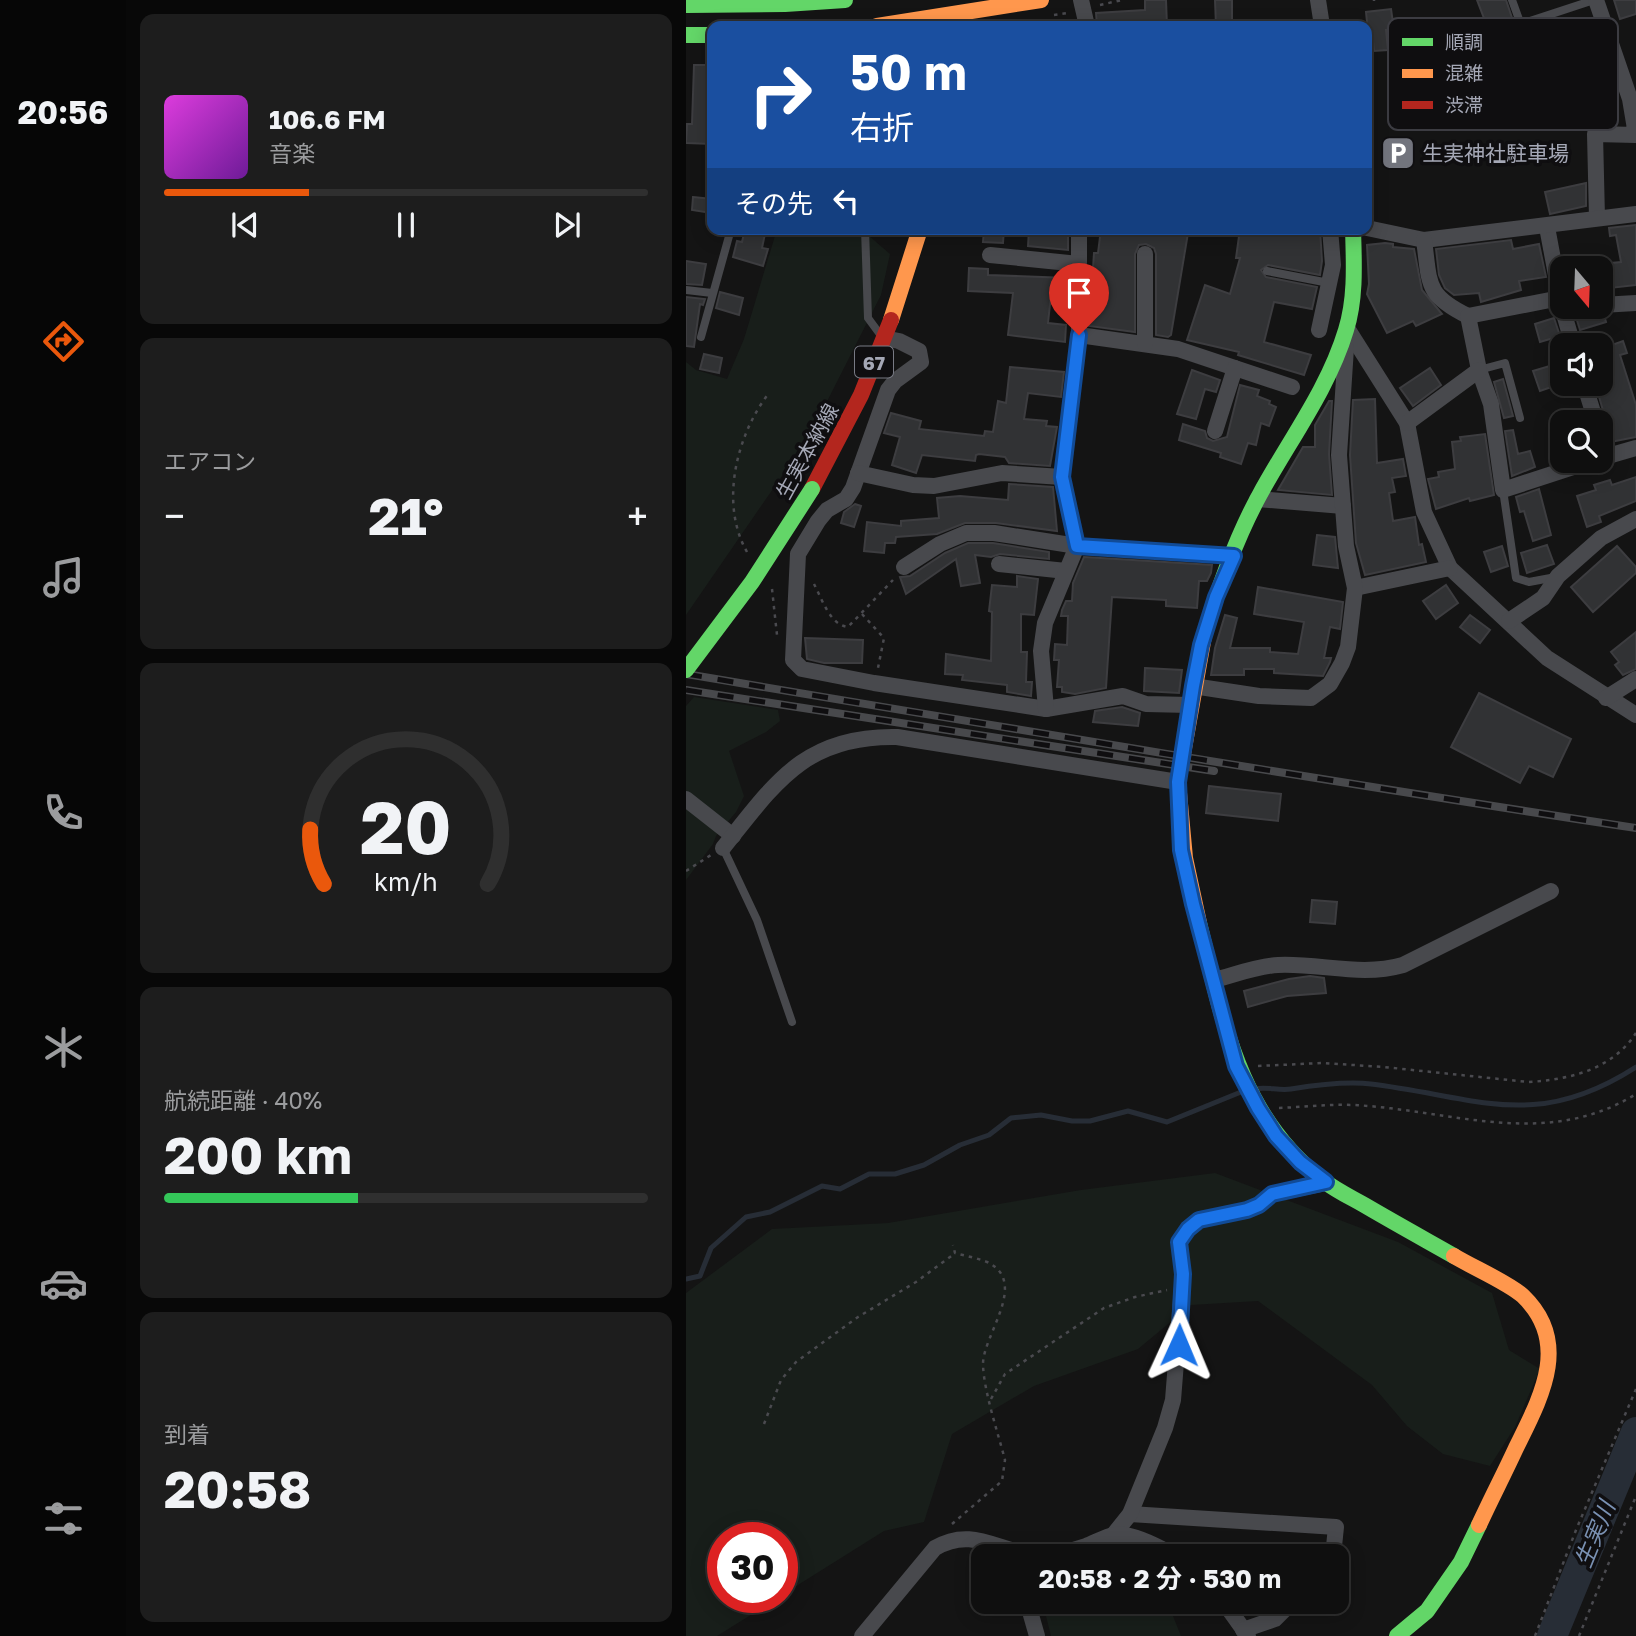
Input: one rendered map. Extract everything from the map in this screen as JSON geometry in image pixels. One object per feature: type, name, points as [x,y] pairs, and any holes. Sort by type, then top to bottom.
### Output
[{"type":"street","points":[[686,5],[785,4],[845,0]]},
{"type":"street","points":[[911,21],[1041,0]]},
{"type":"street","points":[[1081,0],[1086,21]]},
{"type":"street","points":[[1318,0],[1321,21]]},
{"type":"street","points":[[1595,0],[1601,18]]},
{"type":"street","points":[[686,35],[707,35]]},
{"type":"street","points":[[1597,218],[1595,134],[1636,135],[1630,99],[1618,65]]},
{"type":"street","points":[[1372,229],[1424,240],[1636,214]]},
{"type":"street","points":[[1547,227],[1553,256]]},
{"type":"street","name":"生実本納線","points":[[686,670],[752,582],[812,489],[851,418],[884,338],[918,235]]},
{"type":"street","points":[[1046,709],[1041,651],[1045,623],[1077,546],[1062,477],[1079,335],[1079,235]]},
{"type":"street","points":[[1319,330],[1333,265],[1330,235]]},
{"type":"street","points":[[1193,686],[1259,696],[1311,698],[1330,684],[1348,647],[1355,588],[1346,546],[1339,455],[1347,328],[1354,286],[1353,235]]},
{"type":"street","points":[[1424,240],[1430,283],[1444,304],[1468,316],[1550,306]]},
{"type":"street","points":[[1145,254],[1145,344]]},
{"type":"street","points":[[990,255],[1079,264]]},
{"type":"street","points":[[1614,304],[1636,303]]},
{"type":"street","points":[[1468,316],[1479,370],[1491,404],[1503,490],[1555,473]]},
{"type":"street","points":[[1347,328],[1407,423],[1424,512],[1450,568],[1547,659],[1636,715]]},
{"type":"street","points":[[1347,328],[1335,362],[1257,499],[1216,597],[1201,645],[1178,782],[1181,850],[1236,1066],[1276,1136],[1300,1162],[1326,1182],[1523,1296],[1544,1326],[1550,1350],[1548,1375],[1538,1404],[1461,1562],[1427,1611],[1397,1636]]},
{"type":"street","points":[[1079,335],[1178,349],[1292,387]]},
{"type":"street","points":[[884,338],[900,341],[919,351],[921,362],[894,381],[888,390],[846,499],[827,510],[797,554],[793,660],[802,669],[874,683],[1046,709],[1124,696],[1146,704],[1190,705]]},
{"type":"street","points":[[1215,431],[1235,368]]},
{"type":"street","points":[[1407,423],[1479,370]]},
{"type":"street","points":[[1613,455],[1636,448]]},
{"type":"street","points":[[858,473],[912,485],[934,486],[1002,473],[1062,477]]},
{"type":"street","points":[[1257,499],[1343,506]]},
{"type":"street","points":[[1509,621],[1543,598],[1558,576],[1601,538],[1636,519]]},
{"type":"street","points":[[904,567],[940,544],[965,533],[994,533],[1077,546],[1234,556]]},
{"type":"street","points":[[999,564],[1066,571]]},
{"type":"street","points":[[1355,588],[1450,568]]},
{"type":"street","points":[[1606,698],[1636,679]]},
{"type":"street","points":[[686,799],[728,842],[757,802],[793,766],[829,746],[871,736],[897,737],[1178,782]]},
{"type":"street","points":[[1214,980],[1276,965],[1357,972],[1384,971],[1403,965],[1551,891]]},
{"type":"street","points":[[1114,1534],[1130,1514],[1166,1428],[1173,1400],[1183,1274],[1179,1242],[1194,1222],[1247,1210],[1259,1205],[1272,1194],[1326,1182]]},
{"type":"street","points":[[1130,1514],[1336,1527],[1334,1544]]},
{"type":"street","points":[[1091,1544],[1114,1534],[1127,1535],[1147,1544]]},
{"type":"street","points":[[867,1634],[935,1548],[947,1542],[988,1541],[994,1544]]},
{"type":"street","points":[[1031,1614],[1037,1636]]},
{"type":"street","points":[[1232,1614],[1245,1633],[1280,1614]]},
{"type":"lane","points":[[1512,0],[1519,18]]},
{"type":"lane","points":[[1540,18],[1595,0]]},
{"type":"lane","points":[[701,337],[729,235]]},
{"type":"lane","points":[[865,235],[868,318],[884,338]]},
{"type":"lane","points":[[1267,271],[1329,283]]},
{"type":"lane","points":[[686,290],[712,293]]},
{"type":"lane","points":[[1479,370],[1505,363],[1520,418]]},
{"type":"lane","points":[[1503,490],[1516,578],[1529,582],[1558,576]]},
{"type":"lane","points":[[728,842],[792,1022]]},
{"type":"path","points":[[1100,5],[1122,0]]},
{"type":"path","points":[[753,560],[745,549],[735,517],[733,484],[742,446],[756,410],[769,393]]},
{"type":"path","points":[[797,554],[834,620],[841,626],[848,627],[904,567]]},
{"type":"path","points":[[768,583],[773,592],[777,637]]},
{"type":"path","points":[[862,614],[884,638],[874,683]]},
{"type":"path","points":[[686,871],[728,842]]},
{"type":"path","points":[[1236,1066],[1322,1063],[1528,1082],[1556,1081],[1595,1068],[1625,1051],[1636,1033]]},
{"type":"path","points":[[1258,1108],[1354,1105],[1522,1125],[1556,1124],[1620,1104],[1636,1094]]},
{"type":"path","points":[[953,1245],[956,1253]]},
{"type":"path","points":[[947,1542],[946,1533],[951,1525],[1002,1481],[1005,1460],[983,1367],[984,1346],[1005,1303],[1003,1283],[997,1269],[988,1262],[956,1253]]},
{"type":"path","points":[[764,1424],[781,1380],[796,1362],[858,1317],[916,1282],[956,1253]]},
{"type":"path","points":[[991,1399],[1004,1374],[1104,1308],[1135,1297],[1180,1287]]},
{"type":"path","points":[[1535,1636],[1576,1530],[1636,1389]]},
{"type":"path","points":[[1579,1636],[1636,1496]]},
{"type":"shaded area","points":[[775,235],[868,235],[890,254],[881,295],[810,435],[686,615],[686,362],[696,370],[727,379],[744,339]]},
{"type":"shaded area","points":[[694,697],[778,710],[780,721],[766,732],[729,751],[744,796],[736,812],[686,880],[686,706]]},
{"type":"shaded area","points":[[1215,1173],[1398,1242],[1492,1293],[1509,1350],[1540,1369],[1515,1427],[1490,1466],[1443,1454],[1407,1426],[1372,1385],[1258,1301],[1191,1305],[1138,1349],[1034,1386],[952,1434],[924,1522],[884,1531],[798,1585],[798,1522],[707,1522],[707,1613],[754,1613],[717,1636],[686,1636],[686,1293],[772,1229],[888,1223],[1081,1190]]},
{"type":"shaded area","points":[[1046,1614],[1172,1614],[1181,1636],[1051,1636]]},
{"type":"building","points":[[1145,0],[1166,0],[1167,21],[1097,21],[1096,13],[1145,10]]},
{"type":"building","points":[[1215,0],[1232,0],[1232,21],[1216,21]]},
{"type":"building","points":[[1477,0],[1506,0],[1512,18],[1484,18]]},
{"type":"building","points":[[1614,0],[1636,0],[1636,14],[1620,19]]},
{"type":"building","points":[[1391,9],[1392,18],[1388,18],[1386,30],[1388,50],[1374,51],[1372,21],[1367,21],[1366,12]]},
{"type":"building","points":[[694,65],[707,65],[707,144],[686,143],[687,124],[692,124]]},
{"type":"building","points":[[1586,183],[1586,206],[1550,214],[1545,192]]},
{"type":"building","points":[[693,197],[707,198],[707,212],[692,210]]},
{"type":"building","points":[[1636,225],[1636,285],[1614,288],[1614,263],[1621,262],[1616,235],[1610,236],[1609,228]]},
{"type":"building","points":[[744,235],[765,235],[762,248],[768,249],[763,266],[733,257],[737,241],[742,242]]},
{"type":"building","points":[[984,235],[1004,235],[1003,243],[983,242]]},
{"type":"building","points":[[1029,235],[1068,235],[1068,250],[1028,246]]},
{"type":"building","points":[[1100,235],[1188,235],[1171,335],[1156,335],[1156,254],[1154,248],[1146,244],[1139,245],[1135,254],[1135,332],[1089,326],[1094,253],[1098,253]]},
{"type":"building","points":[[1239,235],[1320,235],[1320,275],[1268,265],[1261,270],[1266,277],[1317,287],[1312,309],[1274,302],[1264,342],[1311,355],[1304,375],[1238,355],[1239,352],[1187,340],[1205,285],[1230,294],[1240,258],[1236,258]]},
{"type":"building","points":[[1511,240],[1513,249],[1539,244],[1546,277],[1519,281],[1521,290],[1481,302],[1479,293],[1454,295],[1445,288],[1439,275],[1436,249]]},
{"type":"building","points":[[1393,244],[1393,247],[1414,249],[1422,290],[1442,314],[1416,326],[1413,321],[1387,333],[1367,294],[1367,245]]},
{"type":"building","points":[[686,261],[706,264],[702,285],[686,284]]},
{"type":"building","points":[[969,268],[988,269],[988,275],[1068,278],[1067,297],[1051,295],[1048,323],[1066,325],[1065,342],[1008,335],[1013,293],[968,291]]},
{"type":"building","points":[[720,292],[743,298],[739,315],[716,308]]},
{"type":"building","points":[[686,297],[705,299],[703,305],[700,304],[694,347],[686,346]]},
{"type":"building","points":[[1554,319],[1559,333],[1550,333],[1550,339],[1540,342],[1535,324]]},
{"type":"building","points":[[1577,319],[1605,319],[1606,322],[1580,330]]},
{"type":"building","points":[[1623,341],[1627,353],[1620,355],[1636,405],[1636,437],[1613,441],[1613,410],[1603,410],[1599,396],[1613,396],[1613,345]]},
{"type":"building","points":[[704,354],[722,358],[719,373],[700,369]]},
{"type":"building","points":[[1550,366],[1550,388],[1540,391],[1533,371]]},
{"type":"building","points":[[1010,367],[1064,372],[1061,397],[1028,393],[1024,419],[1047,421],[1046,426],[1057,427],[1050,466],[1009,463],[1005,457],[979,454],[976,455],[975,461],[922,455],[916,473],[892,465],[900,437],[884,433],[891,413],[921,421],[919,429],[984,436],[985,431],[993,432],[998,401],[1006,403]]},
{"type":"building","points":[[1430,368],[1441,385],[1413,406],[1400,388]]},
{"type":"building","points":[[1192,370],[1220,380],[1216,392],[1205,389],[1196,419],[1177,414]]},
{"type":"building","points":[[1503,379],[1513,416],[1504,418],[1494,382]]},
{"type":"building","points":[[1240,385],[1259,390],[1257,396],[1270,401],[1269,404],[1276,407],[1269,426],[1261,423],[1256,445],[1248,443],[1241,464],[1220,457],[1221,453],[1179,440],[1183,424],[1205,431],[1207,438],[1213,441],[1227,437]]},
{"type":"building","points":[[1375,399],[1377,463],[1403,459],[1406,476],[1392,478],[1395,492],[1389,493],[1393,521],[1415,517],[1419,545],[1422,544],[1426,562],[1365,575],[1356,543],[1350,455],[1353,400]]},
{"type":"building","points":[[1329,401],[1332,401],[1329,454],[1332,495],[1278,490],[1303,447],[1315,447],[1315,425]]},
{"type":"building","points":[[1513,430],[1518,454],[1530,451],[1535,467],[1512,476],[1505,431]]},
{"type":"building","points":[[1485,434],[1494,495],[1470,501],[1469,498],[1436,509],[1428,479],[1439,477],[1438,472],[1455,469],[1452,442],[1461,441],[1460,437]]},
{"type":"building","points":[[1636,477],[1636,501],[1599,516],[1601,522],[1587,527],[1577,496],[1596,490],[1594,485],[1610,480],[1612,485]]},
{"type":"building","points":[[1009,484],[1053,487],[1057,531],[996,523],[965,523],[937,534],[896,537],[895,543],[885,543],[884,553],[864,551],[867,522],[901,526],[901,521],[939,518],[937,498],[960,496],[1008,500]]},
{"type":"building","points":[[1539,489],[1551,535],[1533,541],[1524,511],[1520,512],[1516,497]]},
{"type":"building","points":[[855,504],[861,506],[854,527],[841,523],[844,512]]},
{"type":"building","points":[[1317,535],[1335,537],[1338,568],[1313,565]]},
{"type":"building","points":[[968,543],[993,543],[1049,552],[1049,559],[1000,554],[991,557],[975,555],[980,583],[961,586],[956,559],[906,594],[900,577],[910,576],[945,553]]},
{"type":"building","points":[[1547,545],[1554,564],[1527,573],[1521,553]]},
{"type":"building","points":[[1502,546],[1508,566],[1491,572],[1484,552]]},
{"type":"building","points":[[1617,546],[1636,567],[1636,573],[1593,612],[1571,587]]},
{"type":"building","points":[[1084,557],[1212,565],[1207,581],[1199,581],[1197,608],[1166,606],[1166,600],[1112,597],[1106,688],[1075,694],[1062,692],[1062,687],[1057,687],[1059,660],[1054,660],[1055,644],[1067,645],[1068,616],[1061,616],[1062,610],[1066,601],[1072,601],[1073,583]]},
{"type":"building","points":[[1017,576],[1038,579],[1034,615],[1021,614],[1021,652],[1027,652],[1026,682],[1032,682],[1031,696],[1007,692],[1007,685],[962,680],[963,675],[945,674],[946,654],[991,661],[992,612],[989,611],[992,585],[1017,587]]},
{"type":"building","points":[[1446,585],[1458,603],[1436,619],[1423,601]]},
{"type":"building","points":[[1258,587],[1343,602],[1340,629],[1330,627],[1324,658],[1331,658],[1323,676],[1274,673],[1274,669],[1244,669],[1244,675],[1211,675],[1215,648],[1225,615],[1237,618],[1230,648],[1270,648],[1270,652],[1298,654],[1304,622],[1254,614]]},
{"type":"building","points":[[1470,615],[1490,630],[1480,643],[1460,627]]},
{"type":"building","points":[[1636,632],[1636,669],[1623,675],[1615,665],[1619,662],[1611,652]]},
{"type":"building","points":[[805,638],[863,640],[862,663],[824,663],[807,659]]},
{"type":"building","points":[[1145,668],[1182,670],[1179,693],[1144,691]]},
{"type":"building","points":[[1479,693],[1571,739],[1553,777],[1529,766],[1520,783],[1451,747]]},
{"type":"building","points":[[1122,707],[1140,713],[1138,726],[1093,722],[1095,711]]},
{"type":"building","points":[[1209,786],[1281,794],[1278,821],[1206,813]]},
{"type":"building","points":[[1312,900],[1337,902],[1335,924],[1310,922]]},
{"type":"building","points":[[1310,976],[1324,978],[1326,993],[1287,996],[1248,1007],[1244,991]]},
{"type":"waterway","points":[[1254,1089],[1361,1083],[1506,1105],[1536,1104],[1567,1099],[1600,1087],[1636,1067]]},
{"type":"waterway","points":[[686,1279],[700,1276],[711,1248],[746,1217],[770,1212],[822,1186],[840,1189],[869,1174],[895,1174],[924,1165],[960,1145],[989,1135],[1011,1118],[1041,1115],[1072,1121],[1090,1121],[1128,1111],[1167,1122],[1241,1092]]},
{"type":"waterway","name":"生実川","points":[[1552,1636],[1636,1432]]},
{"type":"railway","points":[[686,674],[1636,828]]},
{"type":"railway","points":[[686,690],[1214,771]]},
{"type":"traffic: fast","points":[[686,5],[785,4],[845,0]]},
{"type":"traffic: fast","points":[[686,35],[707,35]]},
{"type":"traffic: fast","points":[[1204,636],[1228,565],[1250,513],[1318,395],[1338,352],[1351,306],[1354,280],[1353,235]]},
{"type":"traffic: fast","points":[[686,670],[752,582],[812,489]]},
{"type":"traffic: fast","points":[[1199,923],[1217,996],[1239,1065],[1253,1097],[1272,1127],[1295,1156],[1329,1185],[1454,1256]]},
{"type":"traffic: fast","points":[[1397,1636],[1427,1611],[1461,1562],[1479,1525]]},
{"type":"traffic: slow","points":[[909,21],[1041,0]]},
{"type":"traffic: slow","points":[[891,320],[918,235]]},
{"type":"traffic: slow","points":[[1199,923],[1185,858],[1178,782],[1204,636]]},
{"type":"traffic: slow","points":[[1454,1256],[1523,1296],[1538,1314],[1546,1333],[1549,1352],[1542,1391],[1479,1525]]},
{"type":"traffic: jam","points":[[812,489],[861,395],[891,320]]},
{"type":"place","name":"生実神社駐車場","points":[[1398,153]]},
{"type":"route","points":[[1079,335],[1062,477],[1077,546],[1234,556],[1216,597],[1201,645],[1193,686],[1178,782],[1181,850],[1236,1066],[1276,1136],[1300,1162],[1326,1182],[1272,1194],[1266,1196],[1259,1205],[1247,1210],[1194,1222],[1179,1242],[1183,1274],[1180,1287],[1179,1345]]}]
